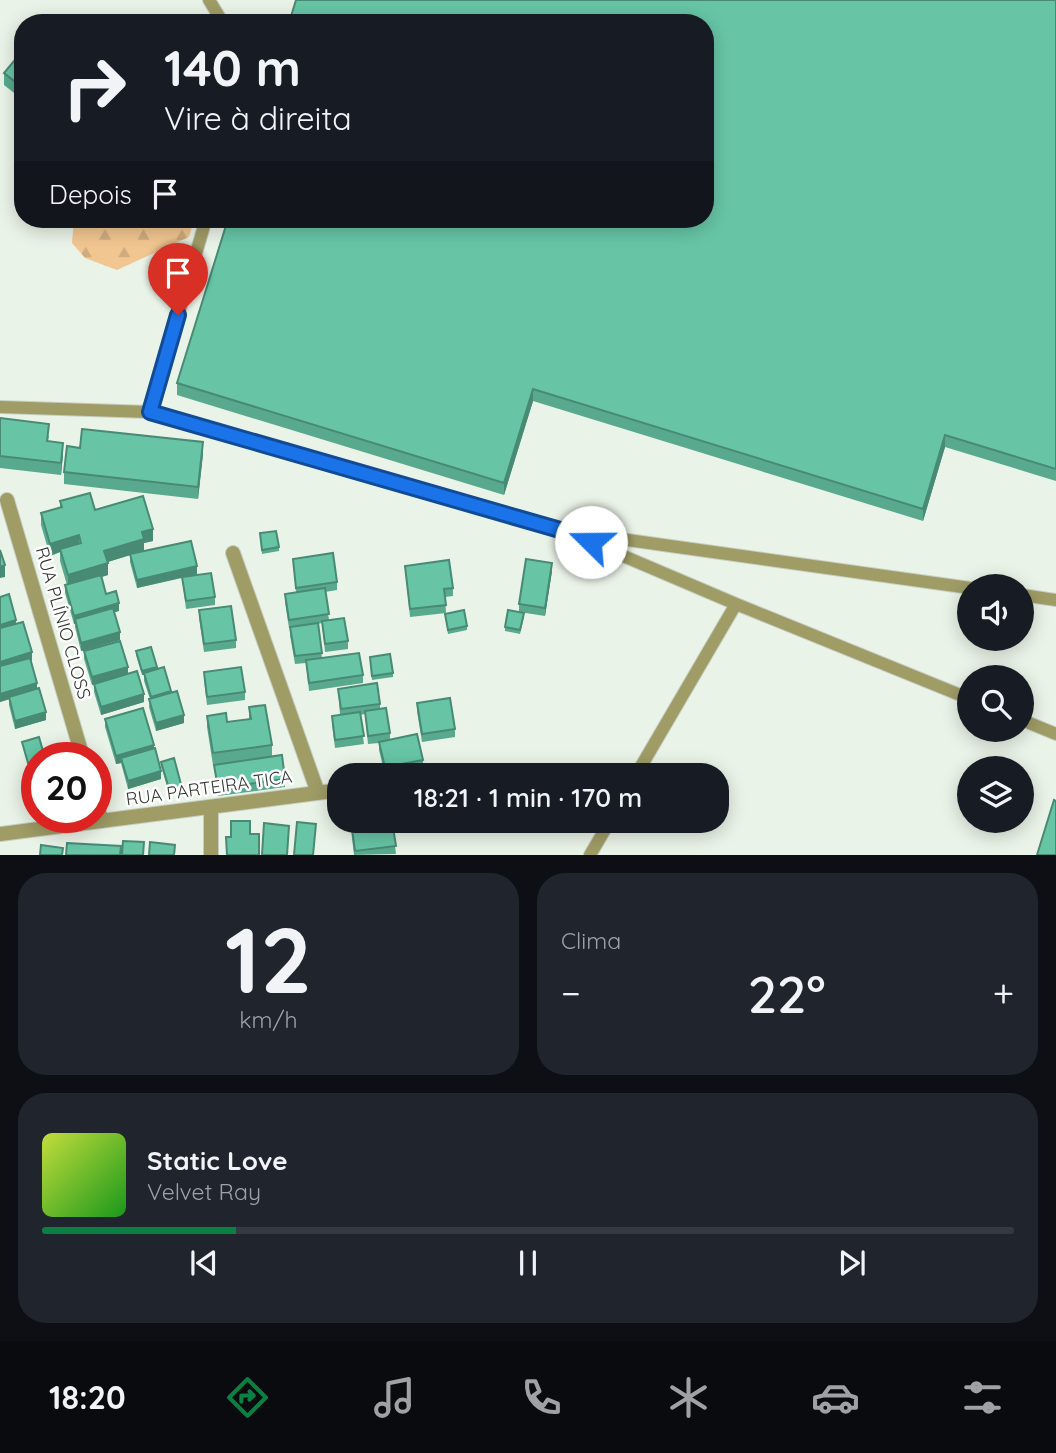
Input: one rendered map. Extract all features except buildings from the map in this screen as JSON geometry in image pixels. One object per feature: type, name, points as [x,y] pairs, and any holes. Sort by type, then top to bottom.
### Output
[{"type":"street","name":"RUA PLÍNIO CLOSS","points":[[7,500],[78,742]]},
{"type":"street","points":[[233,553],[318,793]]},
{"type":"street","name":"RUA PARTEIRA TICA","points":[[112,820],[327,792]]},
{"type":"street","points":[[211,808],[211,855]]},
{"type":"street","name":"RUA PARTEIRA TICA","points":[[0,834],[21,831]]},
{"type":"lane","points":[[150,412],[203,228]]},
{"type":"lane","points":[[0,407],[150,412],[567,532],[957,694]]},
{"type":"lane","points":[[567,532],[957,586]]},
{"type":"lane","points":[[1034,597],[1056,600]]},
{"type":"lane","points":[[643,763],[736,604]]},
{"type":"lane","points":[[1034,725],[1056,734]]},
{"type":"lane","points":[[590,855],[603,833]]},
{"type":"green space","points":[[73,228],[192,228],[189,237],[117,270],[85,258],[72,243]]},
{"type":"route","points":[[178,315],[150,412],[567,532],[591,542]]}]
